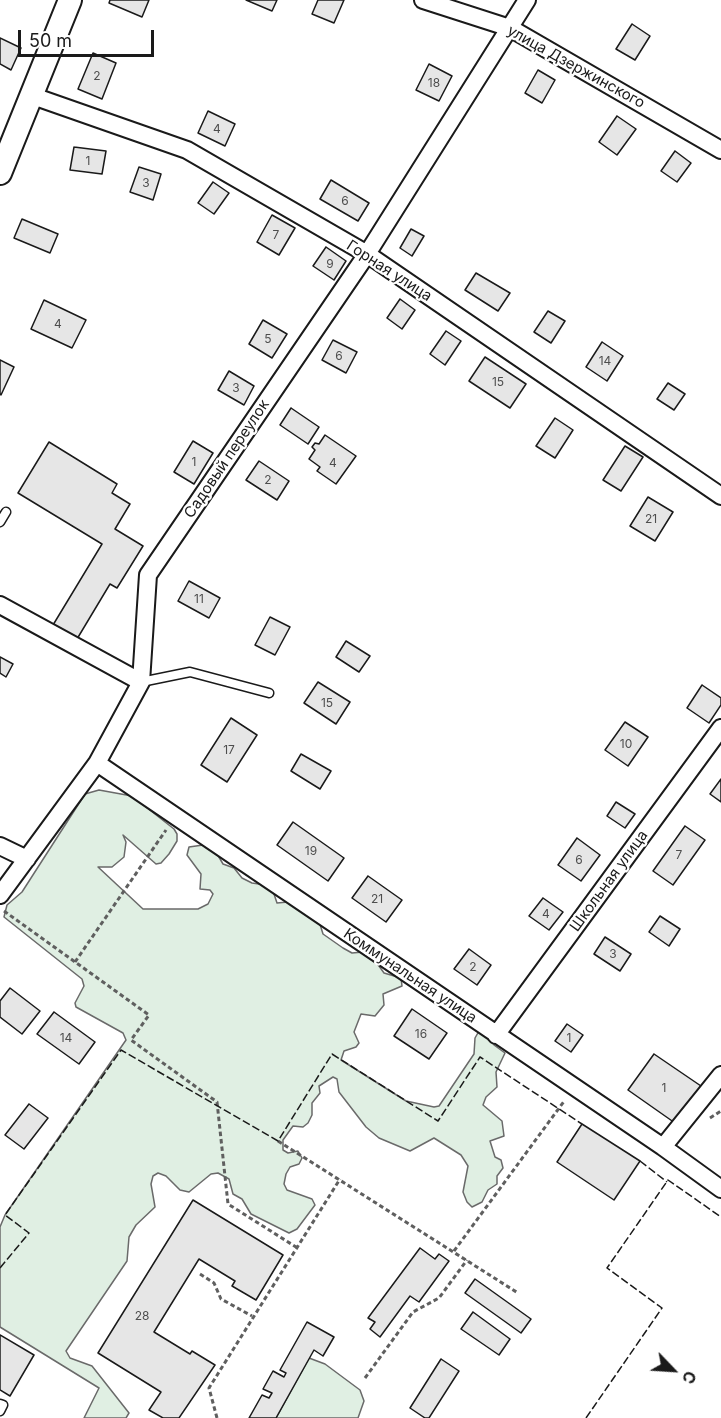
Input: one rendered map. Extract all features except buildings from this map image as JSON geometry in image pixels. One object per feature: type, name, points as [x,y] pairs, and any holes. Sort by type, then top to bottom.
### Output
[{"type":"main road","points":[[0,173],[70,0]]},
{"type":"street","name":"улица Дзержинского","points":[[423,0],[510,28],[721,150]]},
{"type":"street","name":"Садовый переулок","points":[[141,682],[148,576],[367,254],[527,0]]},
{"type":"street","name":"Горная улица","points":[[30,95],[187,150],[367,254],[721,496]]},
{"type":"street","points":[[0,605],[141,682],[97,763],[0,895]]},
{"type":"street","name":"Школьная улица","points":[[496,1035],[721,728]]},
{"type":"street","name":"Коммунальная улица","points":[[97,763],[663,1147],[721,1190]]},
{"type":"street","points":[[0,846],[27,859]]},
{"type":"street","points":[[663,1147],[721,1075]]},
{"type":"lane","points":[[0,522],[6,512]]},
{"type":"lane","points":[[141,682],[190,672],[269,693]]},
{"type":"lane","points":[[0,1404],[3,1405],[0,1411]]},
{"type":"path","points":[[75,962],[176,816]]},
{"type":"path","points":[[0,909],[149,1015],[131,1040],[218,1102],[228,1204],[296,1247]]},
{"type":"path","points":[[454,1251],[573,1086]]},
{"type":"path","points":[[278,1141],[518,1293]]},
{"type":"path","points":[[217,1418],[209,1388],[252,1316],[340,1179]]},
{"type":"path","points":[[365,1378],[413,1312],[439,1298],[467,1260]]},
{"type":"path","points":[[200,1274],[214,1283],[222,1299],[252,1316]]},
{"type":"green space","points":[[99,790],[132,796],[174,829],[177,834],[177,841],[161,863],[156,864],[123,835],[126,842],[124,857],[112,867],[98,867],[143,909],[198,909],[208,904],[213,894],[210,890],[200,889],[201,874],[187,855],[189,847],[203,845],[216,852],[223,864],[234,868],[242,878],[252,883],[266,885],[273,891],[277,903],[288,902],[319,921],[323,934],[343,948],[352,953],[363,952],[374,959],[384,973],[401,978],[402,986],[383,994],[384,1005],[375,1016],[361,1014],[354,1032],[359,1043],[356,1047],[344,1051],[341,1060],[406,1101],[434,1107],[439,1106],[474,1054],[475,1038],[479,1031],[495,1038],[494,1045],[505,1053],[496,1072],[497,1087],[486,1097],[483,1105],[502,1121],[504,1136],[490,1141],[495,1157],[501,1160],[503,1168],[497,1176],[497,1184],[488,1190],[482,1202],[472,1207],[463,1192],[468,1166],[461,1155],[434,1138],[410,1151],[379,1138],[366,1127],[339,1092],[337,1079],[333,1077],[319,1086],[320,1093],[312,1103],[312,1115],[308,1123],[303,1127],[293,1126],[283,1140],[283,1150],[288,1153],[298,1151],[302,1158],[299,1164],[290,1167],[284,1184],[287,1190],[312,1199],[315,1205],[297,1229],[289,1233],[251,1214],[242,1199],[233,1194],[229,1179],[218,1173],[211,1174],[189,1192],[180,1190],[166,1176],[158,1173],[153,1176],[151,1184],[155,1207],[136,1225],[129,1237],[127,1261],[66,1351],[70,1358],[92,1366],[129,1413],[126,1418],[84,1418],[99,1388],[0,1327],[0,1227],[5,1215],[126,1040],[123,1033],[76,1007],[75,1003],[84,986],[82,979],[4,917],[7,905],[22,892],[85,794]]},
{"type":"green space","points":[[309,1358],[325,1364],[360,1390],[364,1401],[358,1418],[276,1418]]},
{"type":"fence","points":[[0,1268],[29,1233],[5,1215],[121,1050],[278,1141],[332,1054],[438,1121],[480,1057],[582,1124]]},
{"type":"fence","points":[[640,1161],[667,1182]]},
{"type":"fence","points":[[586,1418],[662,1308],[607,1268],[668,1180],[721,1217]]}]
